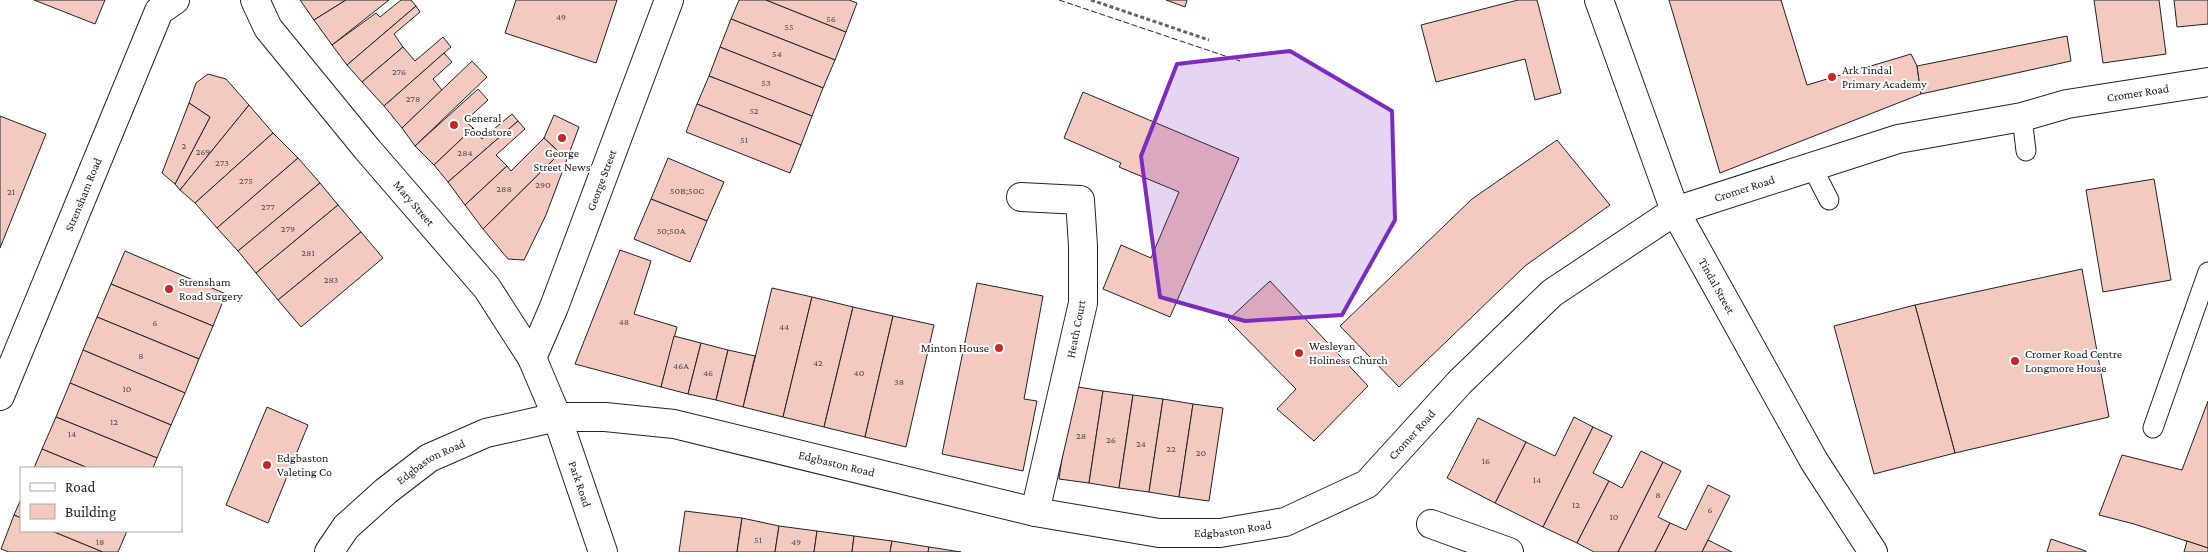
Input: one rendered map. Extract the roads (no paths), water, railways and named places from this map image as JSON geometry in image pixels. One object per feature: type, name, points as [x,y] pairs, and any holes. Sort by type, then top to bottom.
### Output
[{"type":"street","name":"Strensham Road","points":[[0,396],[159,11],[175,0]]},
{"type":"street","name":"Mary Street","points":[[255,0],[268,28],[487,288],[532,358],[557,417]]},
{"type":"street","name":"George Street","points":[[532,358],[554,307],[669,0]]},
{"type":"street","name":"Tindal Street","points":[[1599,0],[1675,211],[1814,461],[1873,552]]},
{"type":"street","name":"Cromer Road","points":[[1374,476],[1460,382],[1552,293],[1675,211],[1898,139],[2022,117],[2067,104],[2208,82]]},
{"type":"street","name":"Heath Court","points":[[1021,197],[1080,200],[1083,246],[1083,303],[1035,512]]},
{"type":"street","name":"Edgbaston Road","points":[[329,552],[346,528],[386,491],[429,458],[486,433],[557,417],[605,417],[674,424],[1035,512],[1159,533],[1220,533],[1285,522],[1334,501],[1367,484],[1374,476]]},
{"type":"street","name":"Park Road","points":[[557,417],[603,552]]},
{"type":"street","points":[[1431,524],[1509,552]]},
{"type":"lane","points":[[2022,117],[2026,151]]},
{"type":"lane","points":[[1812,167],[1829,200]]},
{"type":"lane","points":[[2153,428],[2208,272]]},
{"type":"place","name":"Ark Tindal Primary Academy","points":[[1832,77]]},
{"type":"place","name":"General Foodstore","points":[[454,125]]},
{"type":"place","name":"George Street News","points":[[562,138]]},
{"type":"place","name":"Strensham Road Surgery","points":[[169,289]]},
{"type":"place","name":"Minton House","points":[[999,348]]},
{"type":"place","name":"Wesleyan Holiness Church","points":[[1299,353]]},
{"type":"place","name":"Cromer Road Centre Longmore House","points":[[2015,361]]},
{"type":"place","name":"Edgbaston Valeting Co","points":[[267,465]]}]
